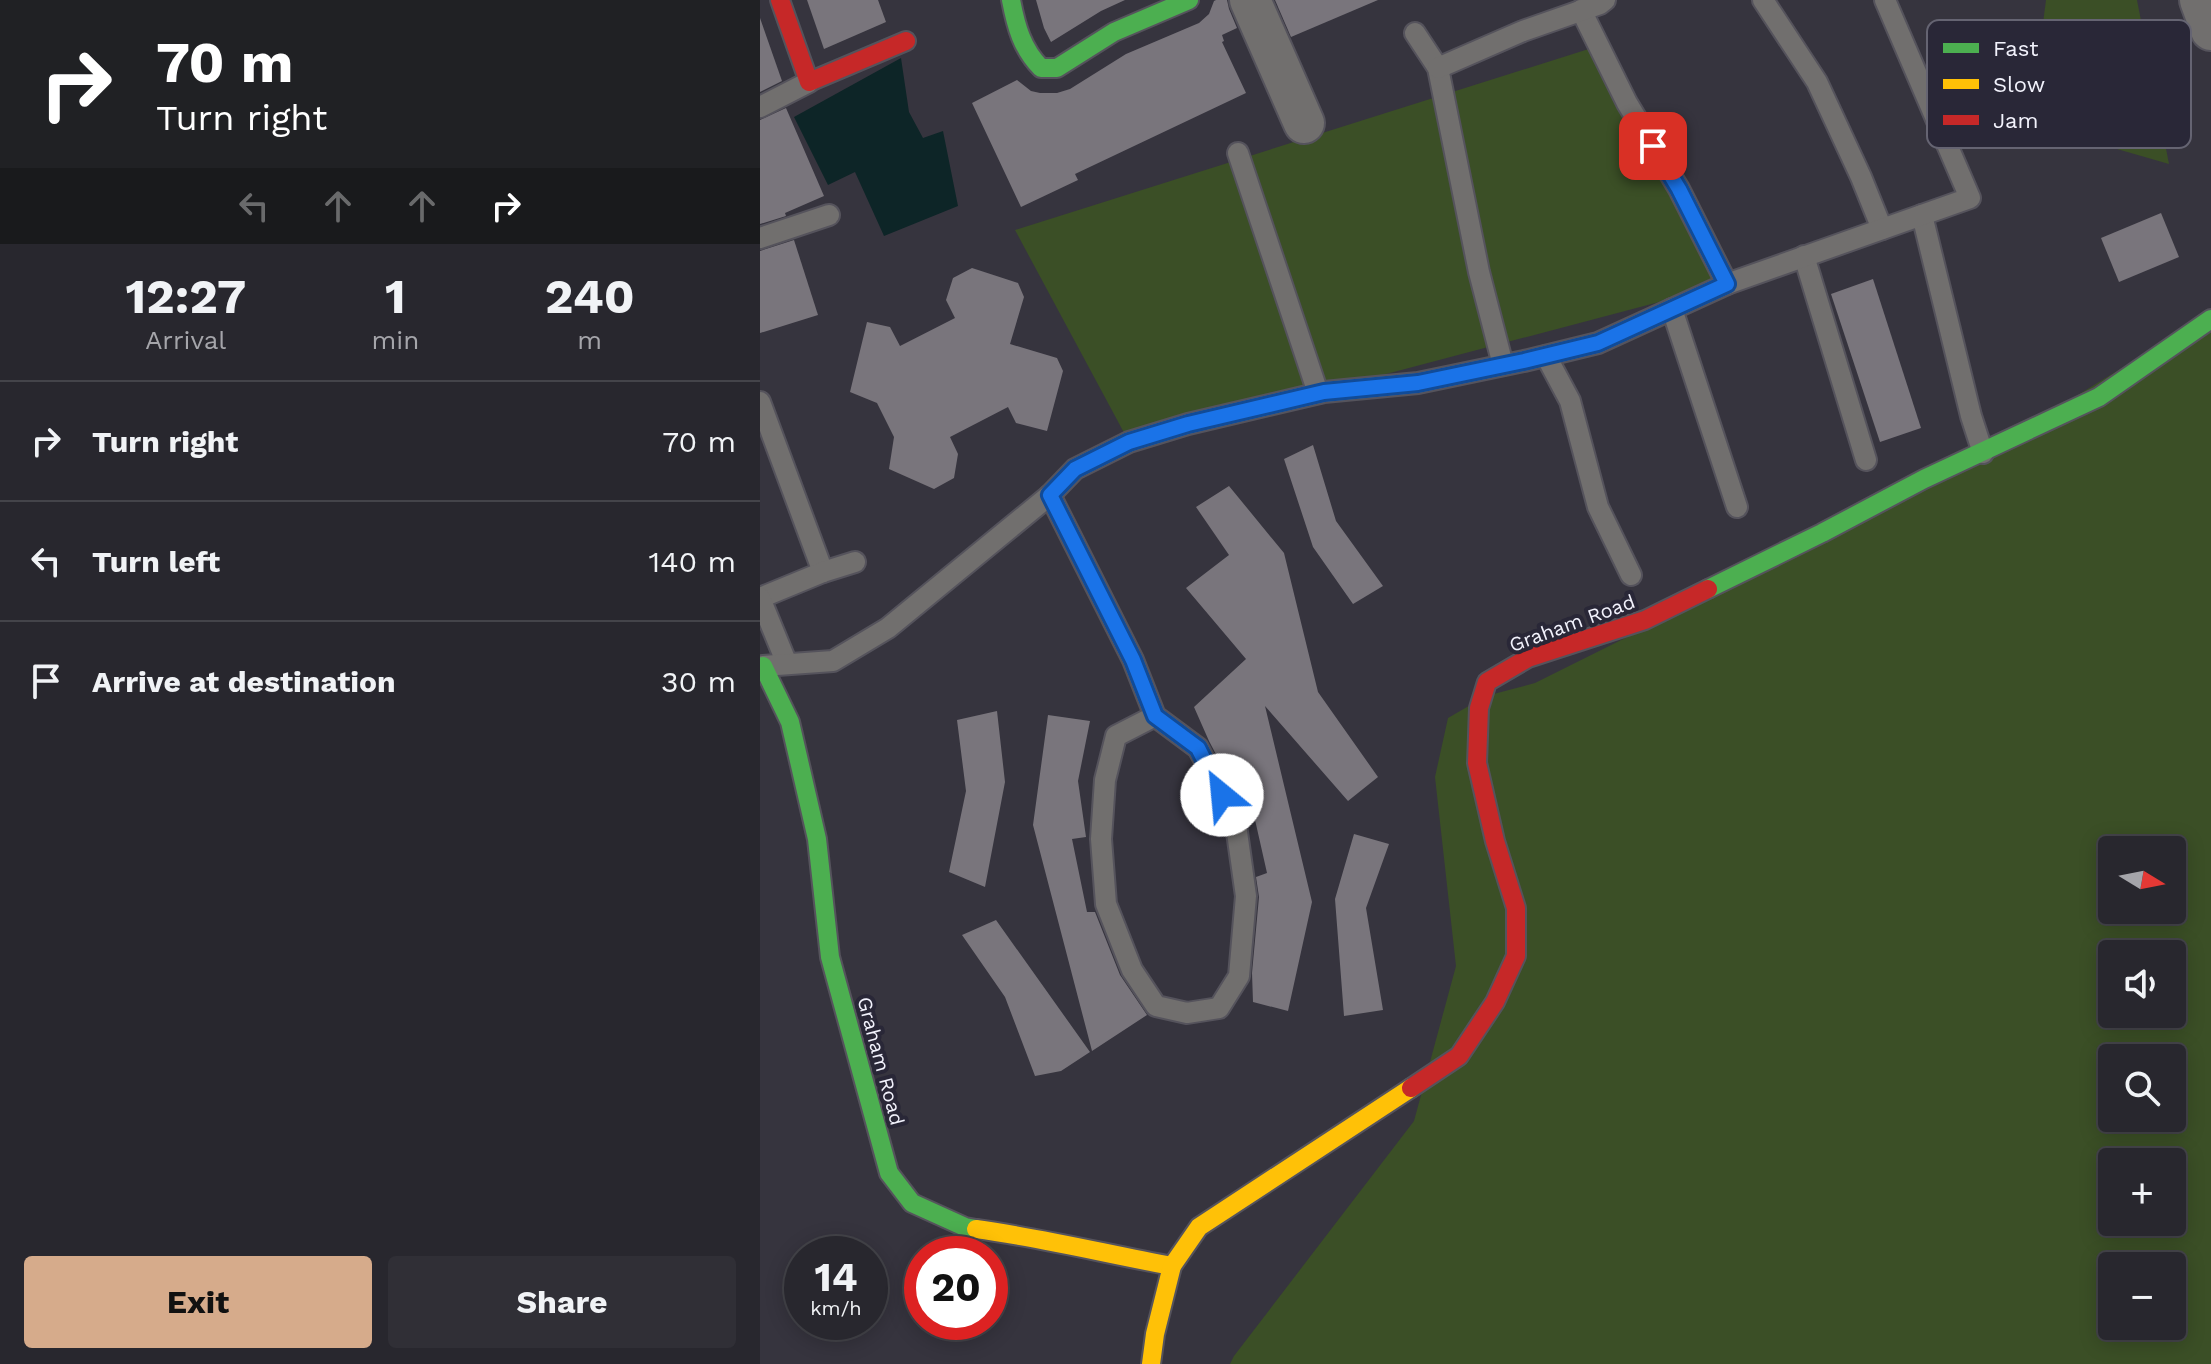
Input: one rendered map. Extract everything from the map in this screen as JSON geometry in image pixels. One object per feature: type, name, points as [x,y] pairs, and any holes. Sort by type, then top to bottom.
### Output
[{"type":"street","points":[[780,0],[809,82],[906,41]]},
{"type":"street","points":[[1011,0],[1014,21],[1030,58],[1041,68],[1057,68],[1114,32],[1189,0]]},
{"type":"street","points":[[1250,0],[1304,123]]},
{"type":"street","points":[[2200,0],[2211,30]]},
{"type":"street","name":"Graham Road","points":[[1151,1364],[1172,1266],[1199,1227],[1459,1056],[1495,1002],[1516,956],[1516,908],[1495,841],[1477,763],[1479,708],[1487,682],[1528,658],[1645,620],[1924,479],[2099,397],[2211,319]]},
{"type":"street","name":"Graham Road","points":[[761,666],[790,722],[817,839],[830,957],[889,1173],[912,1203],[965,1227],[1033,1237],[1172,1266]]},
{"type":"lane","points":[[1438,68],[1605,0]]},
{"type":"lane","points":[[1763,0],[1817,82],[1882,229]]},
{"type":"lane","points":[[1885,0],[1927,98]]},
{"type":"lane","points":[[1581,10],[1627,103],[1679,189],[1727,284]]},
{"type":"lane","points":[[1415,33],[1438,68],[1479,272],[1503,365]]},
{"type":"lane","points":[[760,107],[809,82]]},
{"type":"lane","points":[[761,666],[833,661],[888,628],[1050,495],[1075,469],[1129,442],[1188,424],[1318,393],[1418,383],[1598,343],[1727,284],[1970,198],[1949,148]]},
{"type":"lane","points":[[1238,153],[1318,393]]},
{"type":"lane","points":[[760,238],[829,215]]},
{"type":"lane","points":[[1922,215],[1971,416],[1983,453]]},
{"type":"lane","points":[[1804,256],[1866,460]]},
{"type":"lane","points":[[1672,309],[1737,507]]},
{"type":"lane","points":[[1546,356],[1570,401],[1598,507],[1631,575]]},
{"type":"lane","points":[[760,402],[823,572]]},
{"type":"lane","points":[[1050,495],[1133,660],[1155,716],[1198,748],[1235,818],[1246,896],[1239,976],[1219,1008],[1187,1013],[1156,1006],[1132,970],[1106,904],[1101,839],[1105,780],[1116,736],[1155,716]]},
{"type":"lane","points":[[787,664],[760,598],[855,562]]},
{"type":"green space","points":[[2046,0],[2137,0],[2141,20],[2043,20]]},
{"type":"green space","points":[[1595,47],[1727,284],[1129,442],[1015,230]]},
{"type":"green space","points":[[2113,148],[2166,148],[2169,164]]},
{"type":"green space","points":[[2211,313],[2211,1364],[1230,1364],[1414,1121],[1456,966],[1435,777],[1448,718],[1486,696],[1535,683],[1932,485]]},
{"type":"shaded area","points":[[901,58],[909,112],[923,138],[943,131],[958,206],[884,236],[855,172],[828,185],[794,117]]},
{"type":"building","points":[[807,0],[878,0],[886,22],[824,49]]},
{"type":"building","points":[[1036,0],[1125,0],[1051,42]]},
{"type":"building","points":[[1216,0],[1227,0],[1237,28],[1222,35],[1222,42],[1246,93],[1075,174],[1078,180],[1021,207],[972,103],[1017,80],[1031,91],[1040,93],[1070,89],[1126,54],[1199,23],[1209,14]]},
{"type":"building","points":[[1275,0],[1378,0],[1291,37]]},
{"type":"building","points":[[760,18],[782,81],[760,92]]},
{"type":"building","points":[[786,108],[824,196],[785,213],[786,216],[760,224],[760,120]]},
{"type":"building","points":[[2161,213],[2179,257],[2119,282],[2101,238]]},
{"type":"building","points":[[794,240],[818,315],[760,333],[760,251]]},
{"type":"building","points":[[972,268],[1018,283],[1024,297],[1010,344],[1057,358],[1063,371],[1047,431],[1016,423],[1008,407],[950,437],[958,454],[954,478],[934,489],[889,469],[894,437],[877,403],[850,392],[867,322],[890,327],[900,346],[955,318],[946,300],[953,278]]},
{"type":"building","points":[[1873,279],[1921,428],[1880,442],[1831,294]]},
{"type":"building","points":[[1313,445],[1336,521],[1383,586],[1353,604],[1313,547],[1284,459]]},
{"type":"building","points":[[1229,486],[1284,553],[1318,692],[1378,777],[1348,801],[1265,706],[1312,902],[1288,1011],[1253,1002],[1252,973],[1259,897],[1256,877],[1267,873],[1251,802],[1242,804],[1194,707],[1246,659],[1186,588],[1229,555],[1196,507]]},
{"type":"building","points":[[997,711],[1005,782],[985,887],[949,872],[966,791],[957,720]]},
{"type":"building","points":[[1048,715],[1090,721],[1078,781],[1086,837],[1072,839],[1087,912],[1095,912],[1120,975],[1147,1015],[1092,1051],[1033,825]]},
{"type":"building","points":[[1354,834],[1389,844],[1366,908],[1383,1010],[1344,1016],[1335,899]]},
{"type":"building","points":[[996,920],[1090,1052],[1061,1071],[1035,1076],[1005,997],[962,935]]},
{"type":"traffic: fast","points":[[1011,0],[1021,37],[1041,68],[1057,68],[1114,32],[1189,0]]},
{"type":"traffic: fast","points":[[1708,589],[1924,479],[2099,397],[2211,319]]},
{"type":"traffic: fast","points":[[760,667],[763,666],[790,722],[817,839],[830,957],[889,1173],[912,1203],[976,1229]]},
{"type":"traffic: slow","points":[[1151,1364],[1172,1266],[1199,1227],[1411,1088]]},
{"type":"traffic: slow","points":[[976,1229],[1172,1266]]},
{"type":"traffic: jam","points":[[780,0],[809,82],[906,41]]},
{"type":"traffic: jam","points":[[1411,1088],[1459,1056],[1495,1002],[1516,956],[1516,908],[1495,841],[1477,763],[1479,708],[1487,682],[1528,658],[1645,620],[1708,589]]},
{"type":"route","points":[[1222,795],[1198,748],[1155,716],[1133,660],[1050,495],[1075,469],[1129,442],[1188,424],[1324,392],[1418,383],[1598,343],[1727,284],[1679,189],[1653,146]]}]
